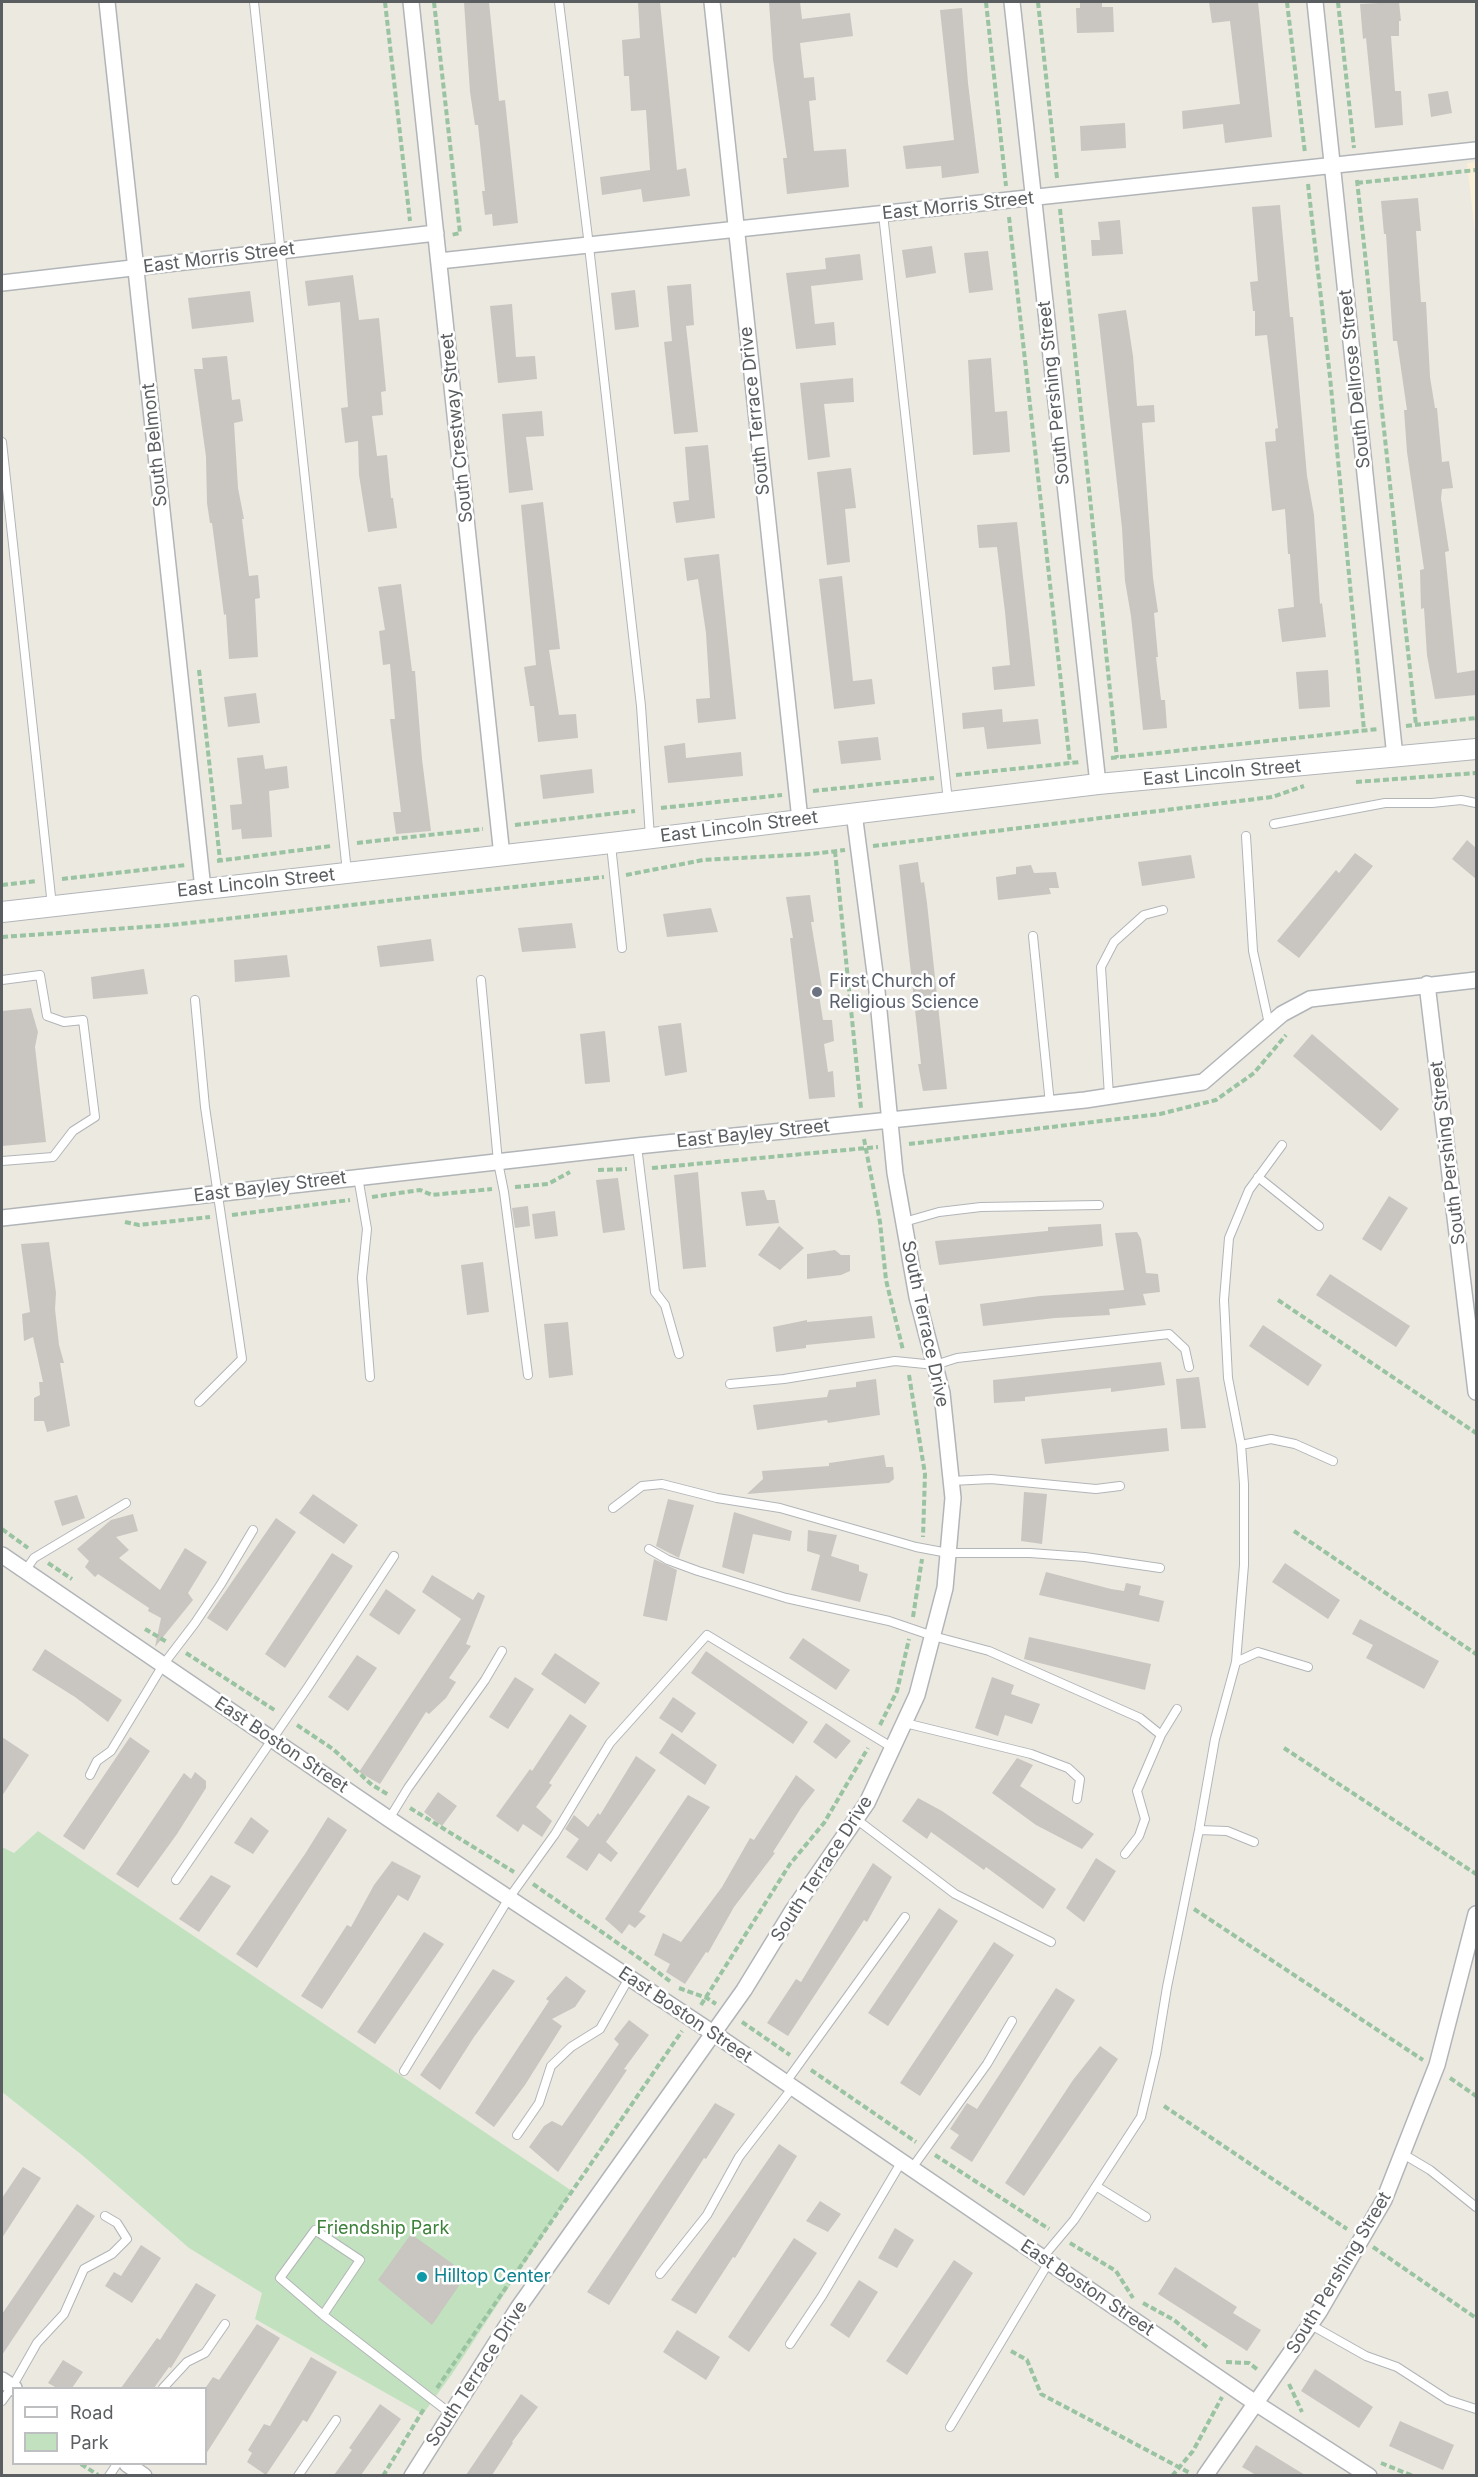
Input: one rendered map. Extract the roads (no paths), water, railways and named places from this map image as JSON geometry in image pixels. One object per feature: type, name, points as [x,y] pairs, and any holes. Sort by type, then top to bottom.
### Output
[{"type":"street","name":"South Belmont","points":[[106,2],[203,889]]},
{"type":"street","name":"South Crestway Street","points":[[411,2],[502,855]]},
{"type":"street","name":"South Terrace Drive","points":[[712,2],[801,820]]},
{"type":"street","name":"South Pershing Street","points":[[1012,2],[1098,784]]},
{"type":"street","name":"South Dellrose Street","points":[[1315,2],[1395,757]]},
{"type":"street","name":"East Morris Street","points":[[439,261],[1476,150]]},
{"type":"street","name":"East Morris Street","points":[[2,283],[436,233]]},
{"type":"street","name":"East Lincoln Street","points":[[2,912],[610,843],[1098,784],[1476,749]]},
{"type":"street","name":"South Terrace Drive","points":[[412,2475],[518,2308],[728,2012],[867,1803],[917,1695],[933,1636],[945,1588],[953,1498],[942,1393],[917,1297],[895,1173],[876,981],[854,813]]},
{"type":"street","name":"East Bayley Street","points":[[2,1218],[637,1146],[1050,1104],[1203,1082],[1282,1014],[1310,999],[1476,980]]},
{"type":"street","name":"South Pershing Street","points":[[1427,984],[1476,1392]]},
{"type":"street","name":"East Boston Street","points":[[2,1555],[389,1819],[691,2018],[1257,2404],[1358,2471],[1369,2475]]},
{"type":"street","name":"South Pershing Street","points":[[1205,2475],[1311,2325],[1384,2200],[1436,2069],[1476,1914]]},
{"type":"lane","points":[[254,2],[347,873]]},
{"type":"lane","points":[[559,2],[590,246],[641,706],[650,838]]},
{"type":"lane","points":[[883,214],[948,802]]},
{"type":"lane","points":[[2,442],[52,906]]},
{"type":"lane","points":[[1274,824],[1385,803],[1432,803],[1461,800],[1476,803]]},
{"type":"lane","points":[[1246,836],[1253,951],[1269,1026]]},
{"type":"lane","points":[[610,843],[622,948]]},
{"type":"lane","points":[[1109,1096],[1101,967],[1114,942],[1144,915],[1163,910]]},
{"type":"lane","points":[[1033,936],[1050,1104]]},
{"type":"lane","points":[[2,980],[40,975],[47,1016],[64,1022],[83,1020],[95,1117],[73,1131],[53,1157],[2,1161]]},
{"type":"lane","points":[[481,980],[498,1162],[528,1375]]},
{"type":"lane","points":[[195,1000],[205,1107],[242,1359],[199,1402]]},
{"type":"lane","points":[[950,2427],[1000,2345],[1060,2236],[1141,2117],[1156,2054],[1215,1739],[1236,1662],[1244,1565],[1244,1484],[1241,1445],[1228,1378],[1224,1300],[1229,1238],[1249,1190],[1282,1145]]},
{"type":"lane","points":[[637,1146],[655,1292],[665,1305],[679,1354]]},
{"type":"lane","points":[[358,1177],[366,1229],[362,1278],[370,1377]]},
{"type":"lane","points":[[1258,1177],[1319,1226]]},
{"type":"lane","points":[[904,1222],[939,1212],[981,1207],[1099,1205]]},
{"type":"lane","points":[[730,1384],[784,1379],[896,1361],[935,1365],[967,1357],[1169,1334],[1185,1349],[1188,1367]]},
{"type":"lane","points":[[1241,1445],[1271,1439],[1295,1444],[1333,1461]]},
{"type":"lane","points":[[951,1481],[991,1479],[1096,1489],[1120,1486]]},
{"type":"lane","points":[[613,1508],[642,1486],[662,1484],[717,1498],[780,1509],[948,1553],[1030,1553],[1085,1557],[1160,1568]]},
{"type":"lane","points":[[25,1571],[38,1555],[126,1503]]},
{"type":"lane","points":[[90,1774],[97,1761],[111,1751],[163,1665],[221,1584],[253,1530]]},
{"type":"lane","points":[[649,1549],[698,1571],[786,1598],[889,1621],[989,1651],[1140,1718],[1161,1735]]},
{"type":"lane","points":[[176,1880],[394,1556]]},
{"type":"lane","points":[[404,2071],[509,1898],[586,1786],[610,1743],[707,1635],[893,1748]]},
{"type":"lane","points":[[389,1819],[485,1680],[502,1651]]},
{"type":"lane","points":[[1236,1662],[1258,1652],[1308,1667]]},
{"type":"lane","points":[[1125,1854],[1139,1836],[1145,1819],[1137,1791],[1161,1735],[1177,1709]]},
{"type":"lane","points":[[904,1723],[1031,1754],[1068,1768],[1080,1779],[1077,1799]]},
{"type":"lane","points":[[856,1819],[956,1894],[1051,1942]]},
{"type":"lane","points":[[1199,1830],[1227,1831],[1254,1842]]},
{"type":"lane","points":[[660,2274],[707,2215],[740,2157],[789,2085],[800,2062],[905,1917]]},
{"type":"lane","points":[[517,2135],[539,2103],[551,2066],[571,2047],[600,2029],[630,1978]]},
{"type":"lane","points":[[790,2344],[907,2165],[926,2149],[987,2064],[1012,2021]]},
{"type":"lane","points":[[1403,2154],[1430,2170],[1476,2207]]},
{"type":"lane","points":[[1096,2186],[1146,2217]]},
{"type":"lane","points":[[2,2401],[9,2385],[37,2343],[64,2314],[84,2270],[112,2254],[128,2239],[117,2223],[105,2216]]},
{"type":"lane","points":[[323,2315],[360,2260],[315,2230],[280,2278],[323,2315],[451,2414]]},
{"type":"lane","points":[[164,2387],[187,2362],[205,2353],[225,2324]]},
{"type":"lane","points":[[1311,2325],[1366,2356],[1396,2367],[1448,2400],[1476,2409]]},
{"type":"lane","points":[[298,2475],[336,2420]]},
{"type":"lane","points":[[110,2475],[130,2467]]},
{"type":"place","name":"First Church of Religious Science","points":[[817,992]]},
{"type":"place","name":"Hilltop Center","points":[[422,2277]]},
{"type":"park label","name":"Friendship Park","points":[[383,2229]]}]
